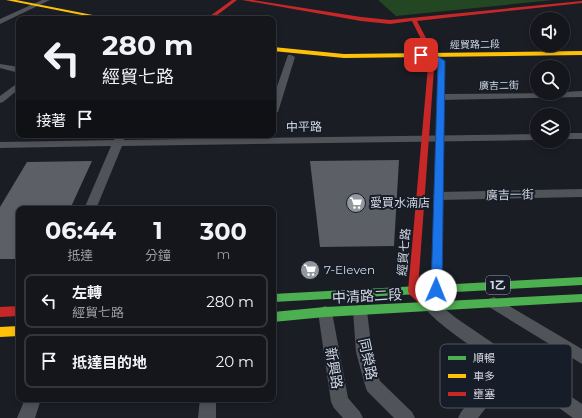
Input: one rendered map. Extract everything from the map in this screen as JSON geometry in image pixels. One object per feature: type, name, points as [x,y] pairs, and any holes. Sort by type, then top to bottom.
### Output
[{"type":"street","points":[[8,0],[69,16]]},
{"type":"street","points":[[0,22],[47,0]]},
{"type":"street","points":[[214,16],[235,0]]},
{"type":"street","points":[[244,0],[368,20],[390,22],[582,2]]},
{"type":"street","points":[[0,3],[90,16]]},
{"type":"street","points":[[414,20],[431,58]]},
{"type":"street","name":"經貿路二段","points":[[276,49],[344,56],[431,58],[442,61],[582,59]]},
{"type":"street","name":"經貿路二段","points":[[276,54],[344,61],[579,53]]},
{"type":"street","points":[[276,103],[291,57]]},
{"type":"street","name":"經貿七路","points":[[431,58],[413,291],[431,306]]},
{"type":"street","points":[[442,61],[436,290],[431,306],[451,323],[481,344]]},
{"type":"street","points":[[0,66],[16,69]]},
{"type":"street","points":[[0,100],[16,88]]},
{"type":"street","name":"廣吉二街","points":[[441,97],[582,94]]},
{"type":"street","points":[[570,136],[582,136]]},
{"type":"street","name":"中平路","points":[[0,145],[119,139],[530,137]]},
{"type":"street","points":[[91,206],[119,139]]},
{"type":"street","name":"廣吉一街","points":[[438,196],[582,193]]},
{"type":"street","name":"中清路二段","points":[[276,298],[582,281]]},
{"type":"street","points":[[478,286],[494,303],[561,344]]},
{"type":"street","name":"中清路二段","points":[[276,317],[325,312],[582,298]]},
{"type":"street","points":[[0,312],[16,311]]},
{"type":"street","name":"同榮路","points":[[360,311],[364,352],[373,385],[406,418]]},
{"type":"street","name":"新興路","points":[[325,312],[340,402],[354,418]]},
{"type":"street","points":[[0,332],[16,331]]},
{"type":"street","points":[[572,351],[582,357]]},
{"type":"street","points":[[26,418],[32,402]]},
{"type":"street","points":[[207,418],[208,402]]},
{"type":"street","points":[[572,407],[582,414]]},
{"type":"street","points":[[467,418],[475,408]]},
{"type":"green space","points":[[378,0],[553,0],[396,16]]},
{"type":"building","name":"愛買水湳店","points":[[399,160],[394,246],[320,247],[310,161]]},
{"type":"building","points":[[92,161],[71,206],[16,206],[16,259],[0,259],[0,207],[27,162]]},
{"type":"traffic: fast","points":[[276,298],[582,281]]},
{"type":"traffic: fast","points":[[276,317],[325,312],[582,298]]},
{"type":"traffic: slow","points":[[8,0],[94,16]]},
{"type":"traffic: slow","points":[[276,49],[344,56],[582,53]]},
{"type":"traffic: slow","points":[[435,295],[437,290],[441,61]]},
{"type":"traffic: slow","points":[[0,332],[16,331]]},
{"type":"traffic: jam","points":[[213,16],[235,0]]},
{"type":"traffic: jam","points":[[244,0],[361,19],[390,22],[582,2]]},
{"type":"traffic: jam","points":[[414,20],[432,55],[413,291],[431,306],[435,295]]},
{"type":"traffic: jam","points":[[0,312],[16,311]]},
{"type":"place","name":"愛買水湳店","points":[[356,203]]},
{"type":"place","name":"7-Eleven","points":[[310,270]]},
{"type":"route","points":[[421,55],[432,55],[442,61],[436,290]]}]
